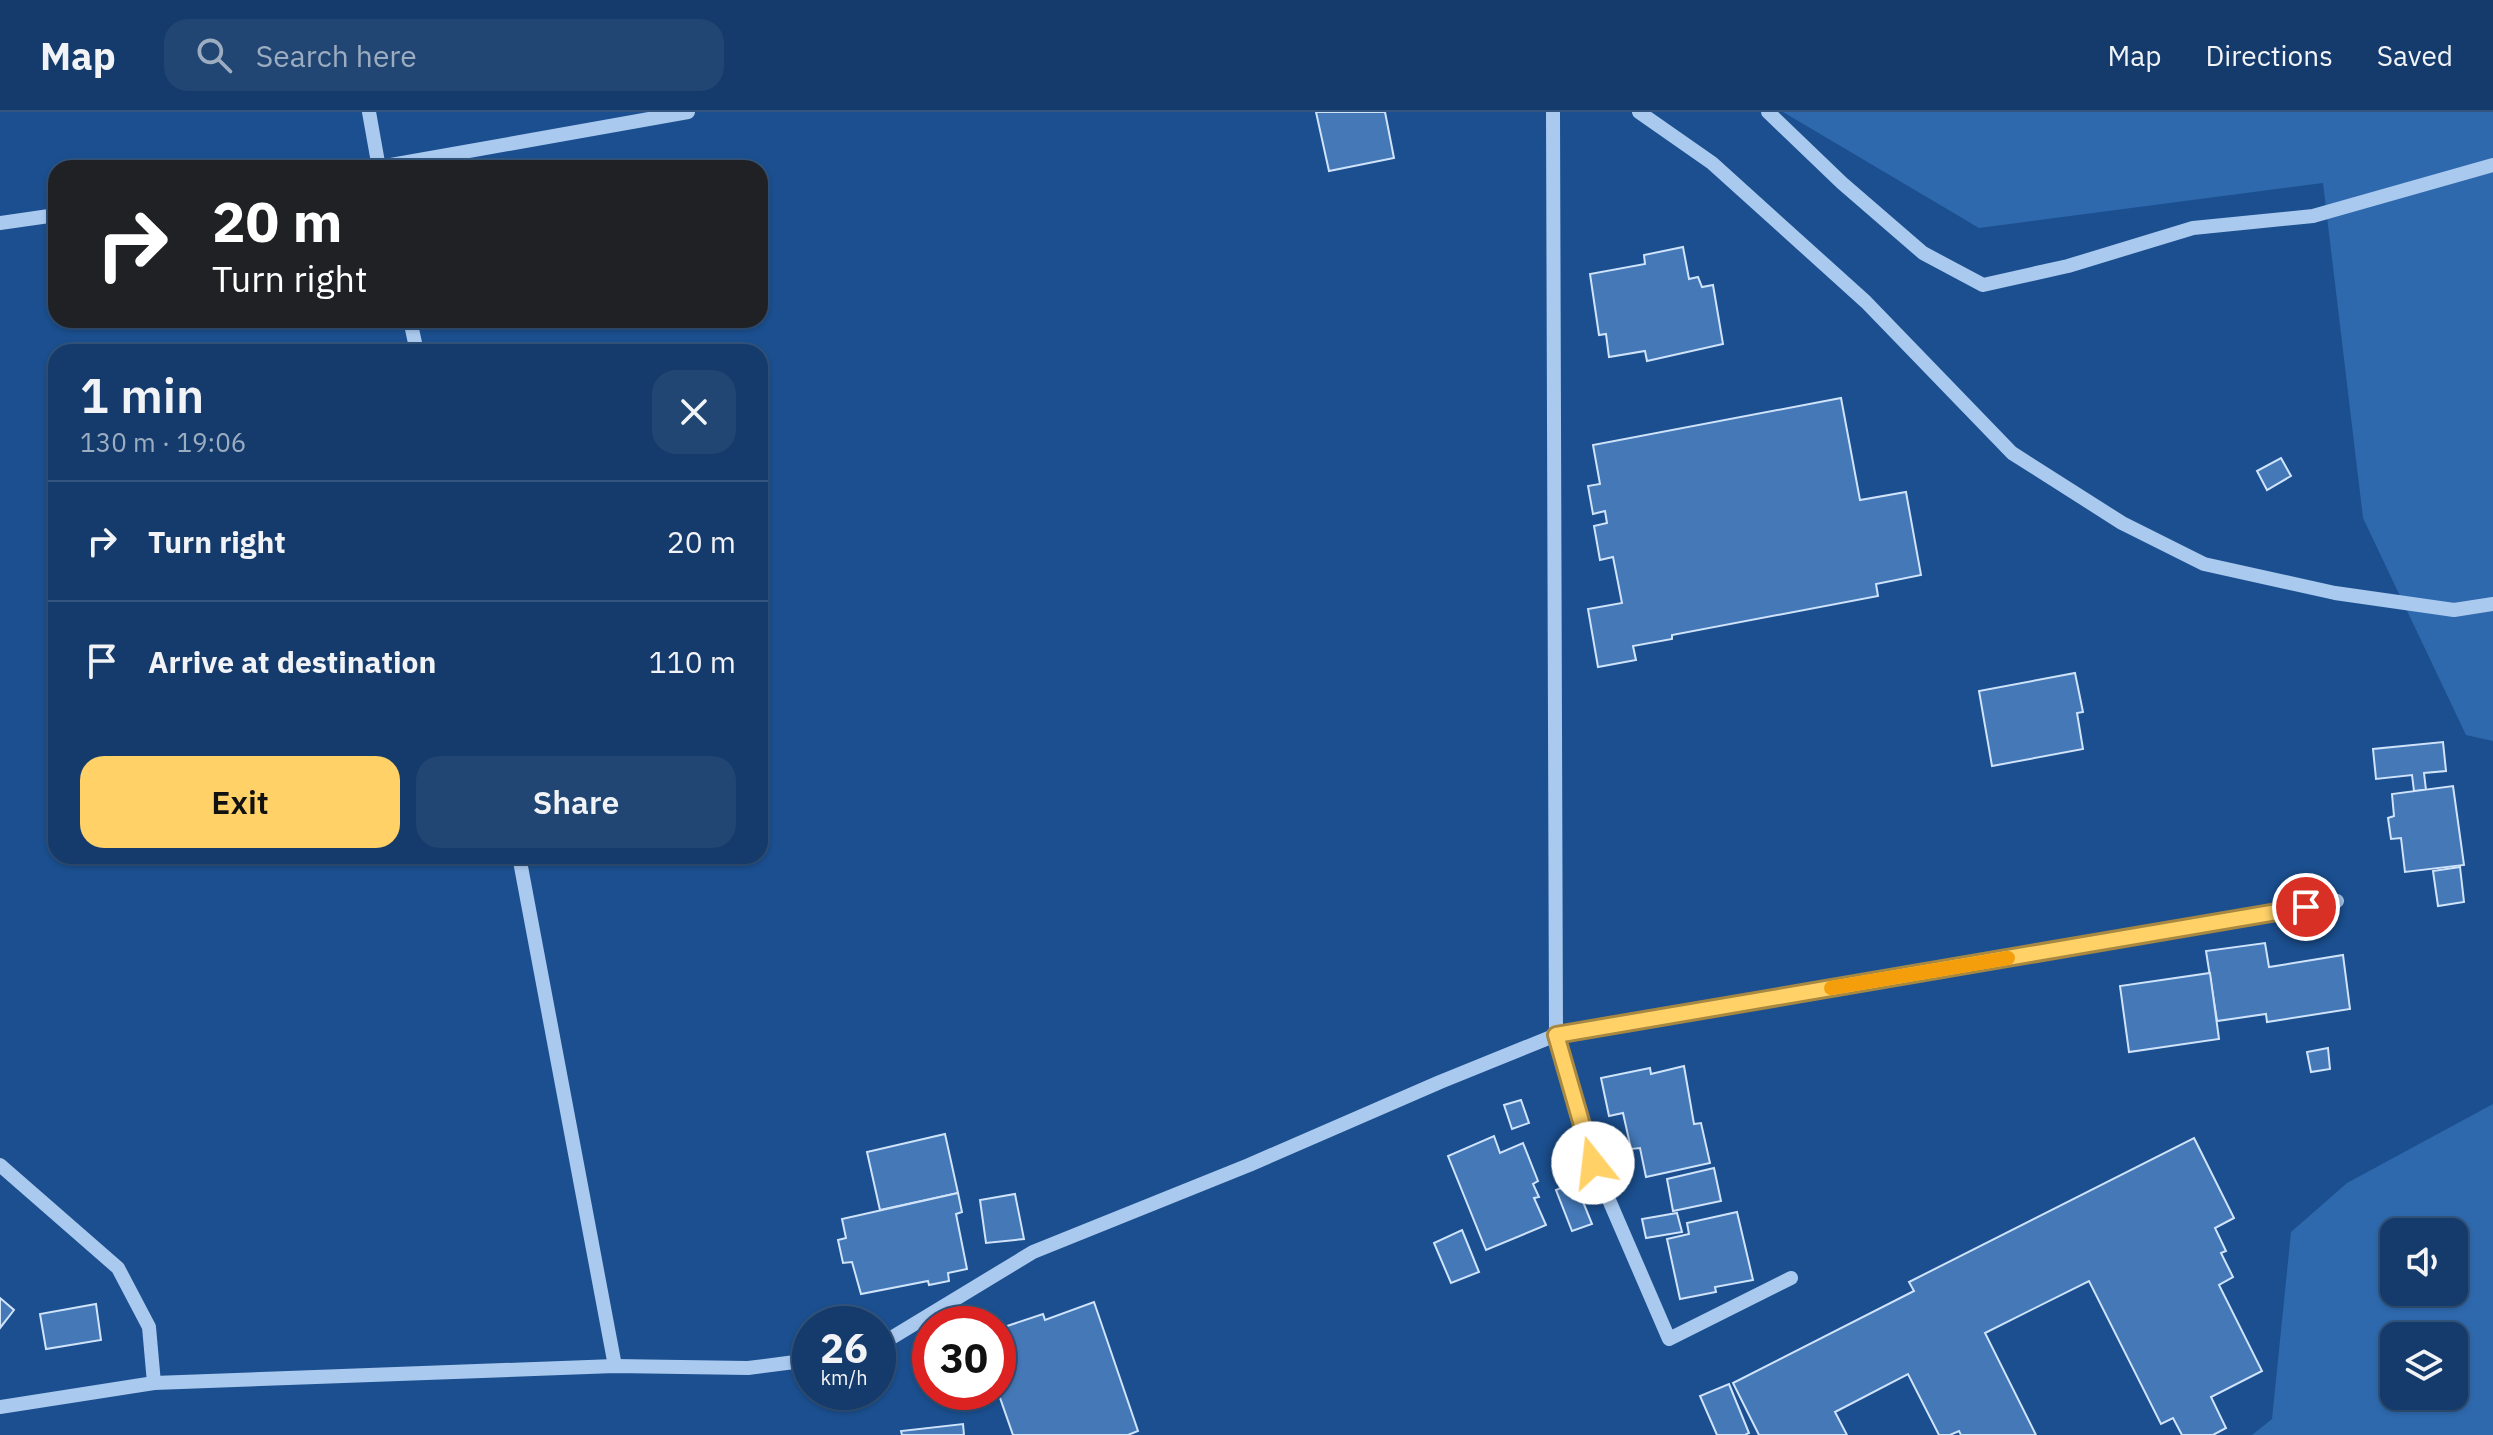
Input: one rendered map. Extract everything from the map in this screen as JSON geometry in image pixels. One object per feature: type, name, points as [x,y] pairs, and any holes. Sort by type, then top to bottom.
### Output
[{"type":"street","points":[[369,112],[376,160]]},
{"type":"street","points":[[421,160],[688,112]]},
{"type":"street","points":[[1553,112],[1556,1035],[1593,1163],[1669,1339],[1791,1278]]},
{"type":"street","points":[[1639,112],[1712,163],[1866,302],[2012,453],[2122,523],[2204,564],[2335,593],[2454,610],[2493,604]]},
{"type":"street","points":[[1768,112],[1842,183],[1923,253],[1983,285],[2068,266],[2193,228],[2313,216],[2493,165]]},
{"type":"street","points":[[0,223],[48,216]]},
{"type":"street","points":[[521,864],[615,1366]]},
{"type":"street","points":[[896,1335],[1033,1252],[1249,1165],[1556,1035],[2337,901]]},
{"type":"street","points":[[0,1165],[118,1268],[149,1327],[154,1383]]},
{"type":"street","points":[[0,1407],[154,1383],[615,1366],[748,1368],[792,1362]]},
{"type":"shaded area","points":[[1783,112],[2493,112],[2493,741],[2466,735],[2363,518],[2323,183],[1979,228]]},
{"type":"shaded area","points":[[2493,1104],[2493,1435],[2252,1435],[2272,1419],[2291,1232],[2347,1183]]},
{"type":"building","points":[[1316,112],[1385,112],[1394,158],[1329,171]]},
{"type":"building","points":[[1683,247],[1689,279],[1698,277],[1702,287],[1713,285],[1723,344],[1647,361],[1645,351],[1609,357],[1606,334],[1599,335],[1590,274],[1645,264],[1644,255]]},
{"type":"building","points":[[1841,398],[1860,500],[1906,492],[1921,575],[1876,584],[1878,596],[1672,635],[1672,639],[1633,646],[1636,660],[1598,667],[1588,609],[1622,603],[1613,557],[1600,560],[1594,526],[1607,523],[1605,511],[1593,514],[1588,486],[1600,484],[1593,445]]},
{"type":"building","points":[[2281,458],[2291,476],[2267,490],[2257,471]]},
{"type":"building","points":[[2075,673],[2083,712],[2077,713],[2083,749],[1992,766],[1979,691]]},
{"type":"building","points":[[2443,742],[2446,771],[2424,773],[2426,790],[2414,791],[2412,775],[2376,779],[2373,749]]},
{"type":"building","points":[[2453,786],[2464,865],[2405,872],[2401,838],[2391,839],[2388,818],[2394,816],[2392,794]]},
{"type":"building","points":[[2460,867],[2464,902],[2438,906],[2433,871]]},
{"type":"building","points":[[2265,943],[2269,967],[2343,955],[2350,1009],[2267,1022],[2266,1014],[2217,1021],[2206,951]]},
{"type":"building","points":[[2210,973],[2219,1039],[2129,1052],[2120,986]]},
{"type":"building","points":[[2328,1048],[2330,1069],[2311,1072],[2307,1052]]},
{"type":"building","points":[[1684,1066],[1694,1124],[1701,1123],[1710,1163],[1646,1177],[1640,1148],[1631,1149],[1623,1113],[1609,1116],[1601,1078],[1650,1068],[1651,1074]]},
{"type":"building","points":[[1521,1100],[1529,1123],[1512,1129],[1504,1105]]},
{"type":"building","points":[[945,1134],[958,1193],[880,1210],[867,1152]]},
{"type":"building","points":[[1494,1136],[1500,1153],[1523,1143],[1538,1181],[1533,1184],[1539,1197],[1534,1198],[1546,1225],[1486,1250],[1448,1156]]},
{"type":"building","points":[[2194,1138],[2234,1218],[2215,1228],[2226,1251],[2221,1253],[2233,1277],[2219,1285],[2262,1371],[2211,1397],[2226,1428],[2213,1435],[2182,1435],[2173,1418],[2161,1424],[2089,1281],[1985,1333],[2036,1435],[1961,1435],[1959,1431],[1939,1435],[1908,1374],[1835,1412],[1847,1435],[1759,1435],[1733,1383],[1914,1291],[1909,1282]]},
{"type":"building","points":[[1714,1168],[1721,1201],[1673,1211],[1667,1179]]},
{"type":"building","points":[[1575,1182],[1592,1224],[1572,1231],[1556,1190]]},
{"type":"building","points":[[958,1193],[962,1212],[956,1214],[967,1269],[948,1273],[949,1281],[929,1285],[928,1281],[861,1294],[852,1262],[843,1263],[838,1240],[846,1238],[842,1219]]},
{"type":"building","points":[[1015,1194],[1024,1239],[986,1243],[980,1200]]},
{"type":"building","points":[[1737,1212],[1753,1280],[1715,1287],[1716,1292],[1680,1299],[1667,1239],[1689,1234],[1687,1223]]},
{"type":"building","points":[[1677,1213],[1682,1232],[1646,1238],[1642,1219]]},
{"type":"building","points":[[1462,1230],[1479,1272],[1451,1283],[1434,1243]]},
{"type":"building","points":[[0,1298],[14,1310],[0,1328]]},
{"type":"building","points":[[1094,1302],[1138,1431],[1128,1435],[1013,1435],[1004,1410],[1016,1410],[1016,1323],[1043,1314],[1045,1320]]},
{"type":"building","points":[[96,1304],[101,1340],[46,1349],[40,1314]]},
{"type":"building","points":[[1729,1384],[1749,1433],[1745,1435],[1717,1435],[1700,1396]]},
{"type":"building","points":[[963,1424],[964,1435],[902,1435],[901,1431]]},
{"type":"slow traffic","points":[[1831,988],[2008,958]]},
{"type":"route","points":[[1593,1163],[1556,1035],[2306,907]]}]
